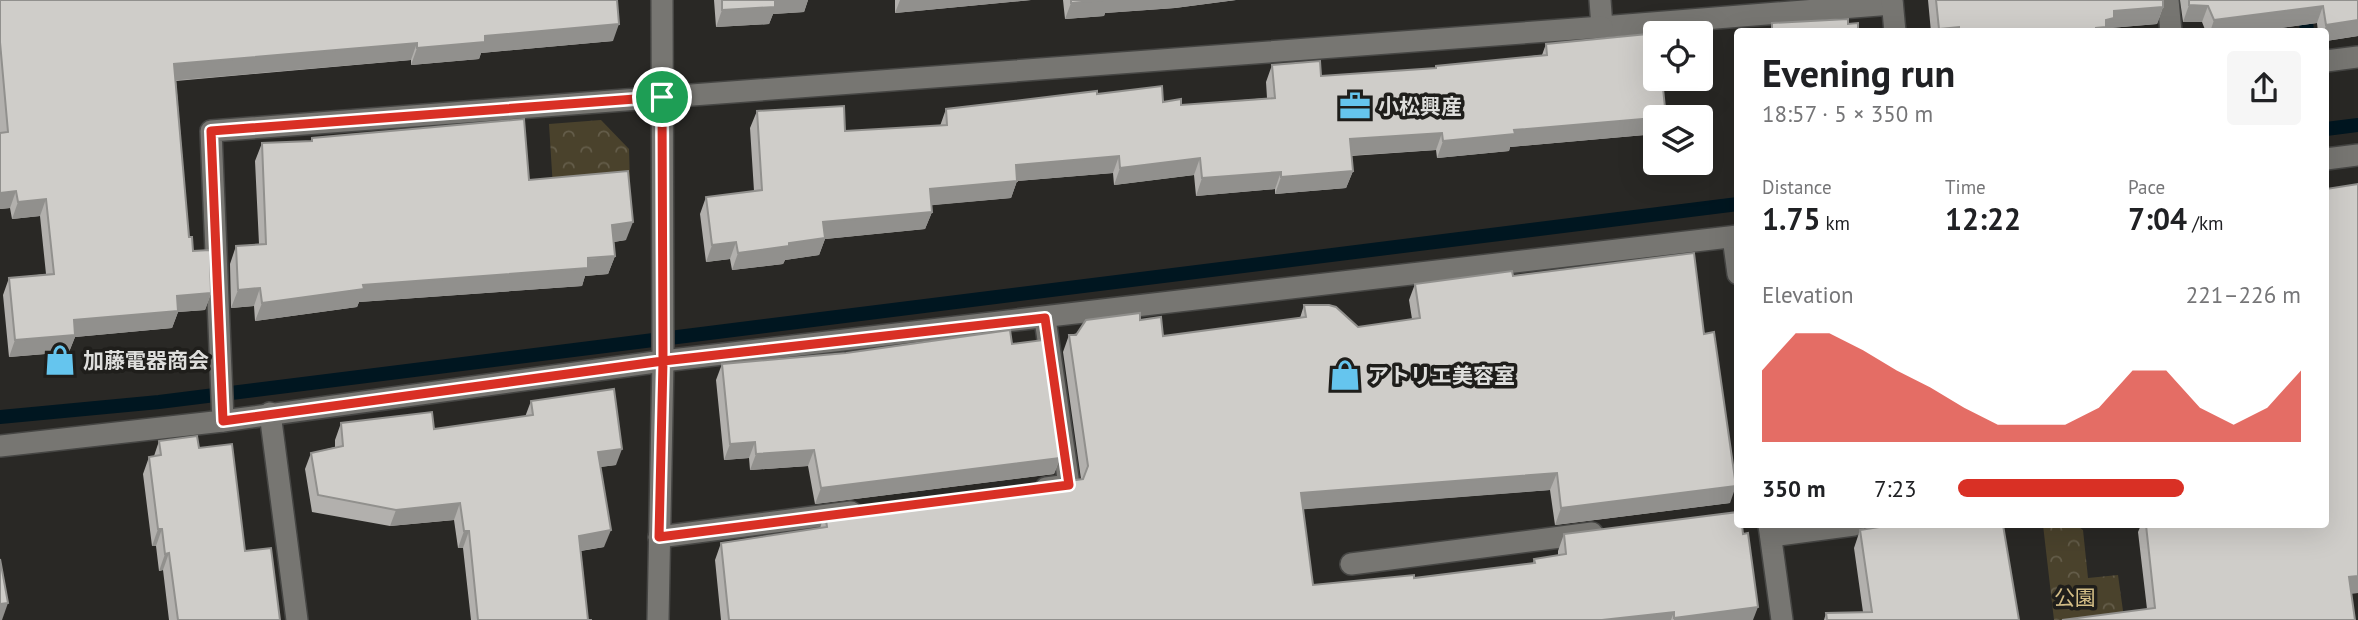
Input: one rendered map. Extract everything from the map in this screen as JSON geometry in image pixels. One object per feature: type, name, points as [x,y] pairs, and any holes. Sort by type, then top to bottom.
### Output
[{"type":"street","points":[[658,620],[663,354],[662,0]]},
{"type":"street","points":[[1600,0],[1602,27]]},
{"type":"street","points":[[2168,0],[2171,28]]},
{"type":"street","points":[[223,413],[211,131],[1602,27],[1892,2],[1895,28]]},
{"type":"street","points":[[2329,61],[2358,57]]},
{"type":"street","points":[[2329,159],[2358,155]]},
{"type":"street","points":[[0,446],[223,413],[270,412],[663,354],[1045,318],[1734,237]]},
{"type":"street","points":[[1028,490],[1069,485],[1045,318]]},
{"type":"street","points":[[270,412],[297,620]]},
{"type":"street","points":[[659,537],[877,509]]},
{"type":"street","points":[[1782,620],[1770,531],[1812,528]]},
{"type":"street","points":[[1351,564],[1614,531]]},
{"type":"green space","points":[[601,120],[629,149],[630,183],[553,188],[549,124]]},
{"type":"green space","name":"公園","points":[[2043,528],[2080,528],[2083,530],[2088,578],[2118,575],[2124,618],[2054,620]]},
{"type":"building","points":[[0,0],[617,0],[619,24],[485,36],[485,42],[417,48],[417,43],[174,64],[189,237],[192,237],[193,251],[210,250],[211,293],[177,296],[178,311],[74,320],[75,335],[15,340],[9,278],[54,274],[46,199],[18,202],[16,191],[0,193],[0,133],[8,132],[0,42]]},
{"type":"building","points":[[722,0],[775,0],[775,7],[722,10]]},
{"type":"building","points":[[1071,0],[1103,0],[1071,3]]},
{"type":"building","points":[[1936,0],[2163,0],[2163,7],[2114,11],[2114,18],[2106,20],[2106,27],[1939,28]]},
{"type":"building","points":[[2189,0],[2358,0],[2358,20],[2326,25],[2323,6],[2214,20],[2208,6],[2189,5]]},
{"type":"building","points":[[1848,19],[1848,24],[1858,23],[1858,28],[1772,28],[1772,23]]},
{"type":"building","points":[[1643,34],[1643,91],[1663,91],[1665,105],[1643,105],[1643,119],[1514,130],[1515,134],[1443,141],[1442,133],[1350,139],[1353,171],[1281,177],[1281,172],[1202,178],[1200,158],[1120,168],[1119,156],[1016,165],[1017,181],[930,189],[932,212],[823,222],[825,238],[789,243],[789,246],[738,253],[736,242],[712,245],[706,197],[762,190],[757,111],[844,106],[845,131],[947,125],[946,109],[1162,86],[1163,102],[1181,99],[1181,105],[1275,98],[1272,65],[1320,61],[1321,76],[1436,68],[1547,55],[1546,44]]},
{"type":"building","points":[[524,119],[529,180],[628,171],[633,222],[612,225],[615,256],[588,258],[588,268],[363,285],[364,289],[262,303],[260,288],[238,290],[236,246],[266,244],[262,143],[312,141],[312,138]]},
{"type":"building","points":[[2358,184],[2358,576],[2349,577],[2355,620],[2062,620],[2155,608],[2146,528],[2329,528],[2329,189]]},
{"type":"building","points":[[1694,253],[1704,334],[1714,332],[1734,486],[1561,508],[1557,473],[1301,493],[1313,585],[1414,575],[1414,578],[1535,563],[1534,559],[1566,554],[1564,534],[1734,513],[1734,528],[1742,528],[1743,534],[1748,533],[1758,607],[1674,618],[1674,612],[1602,620],[729,620],[721,543],[827,527],[825,513],[1083,479],[1088,466],[1069,335],[1076,335],[1086,320],[1140,313],[1140,320],[1161,317],[1163,336],[1306,317],[1304,305],[1329,305],[1336,307],[1358,327],[1420,318],[1415,284],[1512,271],[1513,276]]},
{"type":"building","points":[[1010,330],[1012,344],[1043,340],[1060,458],[821,488],[814,450],[756,454],[755,442],[730,444],[722,364],[846,353]]},
{"type":"building","points":[[614,389],[622,449],[598,452],[611,530],[579,536],[588,620],[478,620],[469,531],[464,531],[460,503],[396,510],[318,495],[311,453],[343,446],[341,423],[432,412],[434,429],[533,415],[531,401]]},
{"type":"building","points":[[197,436],[199,448],[232,444],[245,551],[271,548],[280,620],[178,620],[169,553],[165,554],[162,529],[158,529],[149,457],[161,455],[159,441]]},
{"type":"building","points":[[2004,528],[2019,620],[1827,620],[1826,613],[1872,612],[1860,530]]},
{"type":"building","points":[[0,559],[8,603],[0,604]]},
{"type":"waterway","points":[[2304,0],[2307,28]]},
{"type":"waterway","points":[[2329,129],[2358,125]]},
{"type":"waterway","points":[[0,417],[159,402],[1734,205]]},
{"type":"place","name":"小松興産","points":[[1355,106]]},
{"type":"place","name":"加藤電器商会","points":[[60,360]]},
{"type":"place","name":"アトリエ美容室","points":[[1345,375]]},
{"type":"route","points":[[662,97],[211,131],[223,421],[270,412],[663,361],[1045,318],[1069,485],[659,537],[663,361],[662,97]]}]
